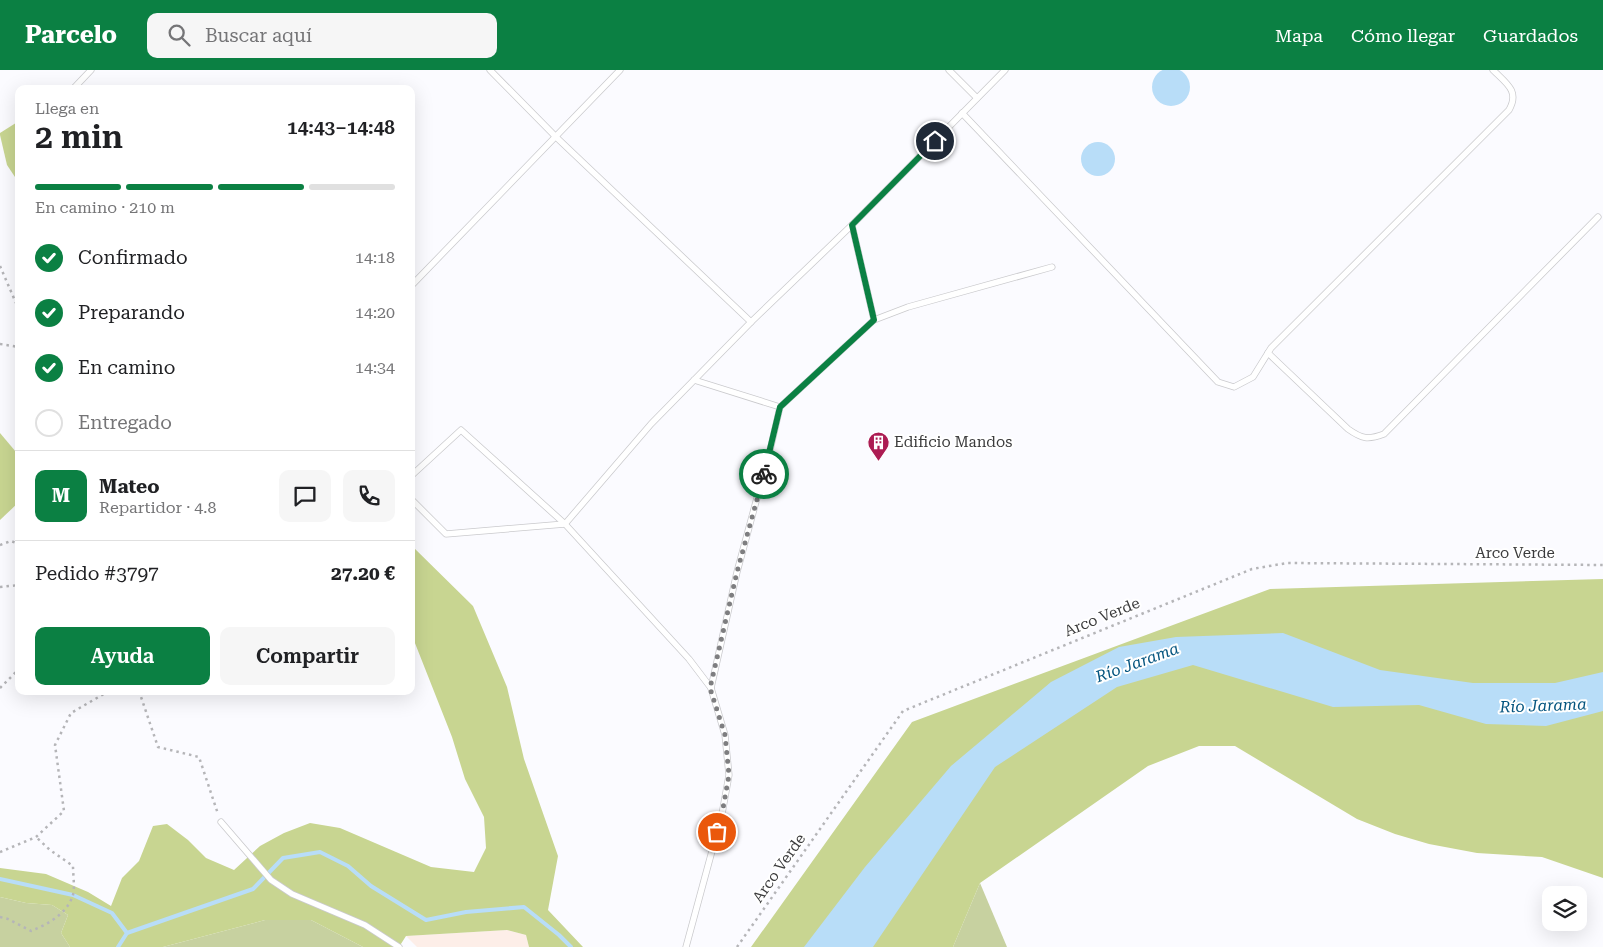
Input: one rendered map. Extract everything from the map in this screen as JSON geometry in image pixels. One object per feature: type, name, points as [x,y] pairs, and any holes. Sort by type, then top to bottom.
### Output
[{"type":"lane","points":[[76,85],[91,70]]},
{"type":"lane","points":[[490,70],[556,138],[751,322]]},
{"type":"lane","points":[[415,282],[620,70]]},
{"type":"lane","points":[[949,70],[977,98]]},
{"type":"lane","points":[[415,503],[446,534],[565,524],[651,424],[1005,70]]},
{"type":"lane","points":[[962,113],[1218,382],[1234,386],[1252,377],[1278,341],[1509,110],[1514,100],[1513,93],[1510,87],[1493,70]]},
{"type":"lane","points":[[1268,353],[1357,436],[1372,438],[1384,434],[1598,217]]},
{"type":"lane","points":[[852,225],[874,320]]},
{"type":"lane","points":[[710,688],[737,572],[780,407],[874,320],[908,307],[1052,267]]},
{"type":"lane","points":[[694,380],[780,407]]},
{"type":"lane","points":[[415,472],[461,430],[565,524],[689,659],[710,688],[725,735],[729,775],[722,814],[686,947]]},
{"type":"lane","points":[[221,822],[272,880],[292,894],[365,925],[399,947]]},
{"type":"path","points":[[0,266],[15,301]]},
{"type":"path","points":[[0,344],[15,346]]},
{"type":"path","points":[[0,545],[11,541],[15,542]]},
{"type":"path","name":"Arco Verde","points":[[738,947],[904,711],[1252,569],[1287,563],[1603,565]]},
{"type":"path","points":[[0,587],[15,585]]},
{"type":"path","points":[[0,688],[15,673]]},
{"type":"path","points":[[0,852],[36,837],[64,811],[55,745],[71,712],[102,695]]},
{"type":"path","points":[[140,695],[158,747],[199,757],[221,822]]},
{"type":"path","points":[[0,917],[31,931],[52,922],[73,895],[73,866],[50,850],[36,837]]},
{"type":"shaded area","points":[[507,930],[526,935],[529,947],[417,947],[406,936]]},
{"type":"green space","points":[[15,124],[15,177],[7,165],[0,133]]},
{"type":"green space","points":[[0,433],[15,451],[15,506],[0,520]]},
{"type":"green space","points":[[415,549],[473,606],[507,687],[524,759],[558,856],[548,910],[583,947],[529,947],[526,935],[507,930],[406,936],[399,947],[363,947],[311,920],[265,920],[163,947],[70,947],[61,933],[68,915],[52,905],[26,903],[0,897],[0,868],[46,874],[88,892],[111,906],[122,878],[139,861],[153,826],[167,824],[188,840],[206,858],[234,870],[260,846],[284,833],[310,823],[340,828],[431,867],[474,872],[486,848],[484,817],[465,779],[452,737],[415,643]]},
{"type":"green space","points":[[1603,579],[1603,878],[1542,857],[1477,853],[1429,844],[1395,834],[1357,819],[1235,746],[1199,746],[1148,766],[980,883],[953,947],[751,947],[912,722],[1270,589]]},
{"type":"green space","points":[[980,883],[1007,947],[953,947]]},
{"type":"green space","points":[[0,897],[26,903],[52,905],[68,915],[61,933],[70,947],[0,947]]},
{"type":"green space","points":[[265,920],[311,920],[363,947],[163,947]]},
{"type":"water","points":[[1171,68],[1184,74],[1190,87],[1184,100],[1171,106],[1158,100],[1152,87],[1158,74]]},
{"type":"water","points":[[1098,142],[1110,147],[1115,159],[1110,171],[1098,176],[1086,171],[1081,159],[1086,147]]},
{"type":"water","name":"Río Jarama","points":[[1283,633],[1380,670],[1473,683],[1555,683],[1603,672],[1603,711],[1546,726],[1486,724],[1419,705],[1333,707],[1193,665],[1117,687],[995,767],[873,947],[804,947],[865,867],[951,766],[1051,682],[1119,647],[1176,637]]},
{"type":"waterway","points":[[118,947],[127,933],[253,889],[283,858],[320,852],[348,866],[371,886],[426,920],[466,912],[524,907],[571,947]]},
{"type":"waterway","points":[[0,879],[73,895],[112,913],[127,933]]},
{"type":"way so far","points":[[717,832],[729,775],[725,735],[710,688],[737,572],[764,474]]},
{"type":"place","name":"Edificio Mandos","points":[[878,461]]},
{"type":"route","points":[[764,474],[780,407],[874,320],[869,306],[852,225],[935,141]]}]
